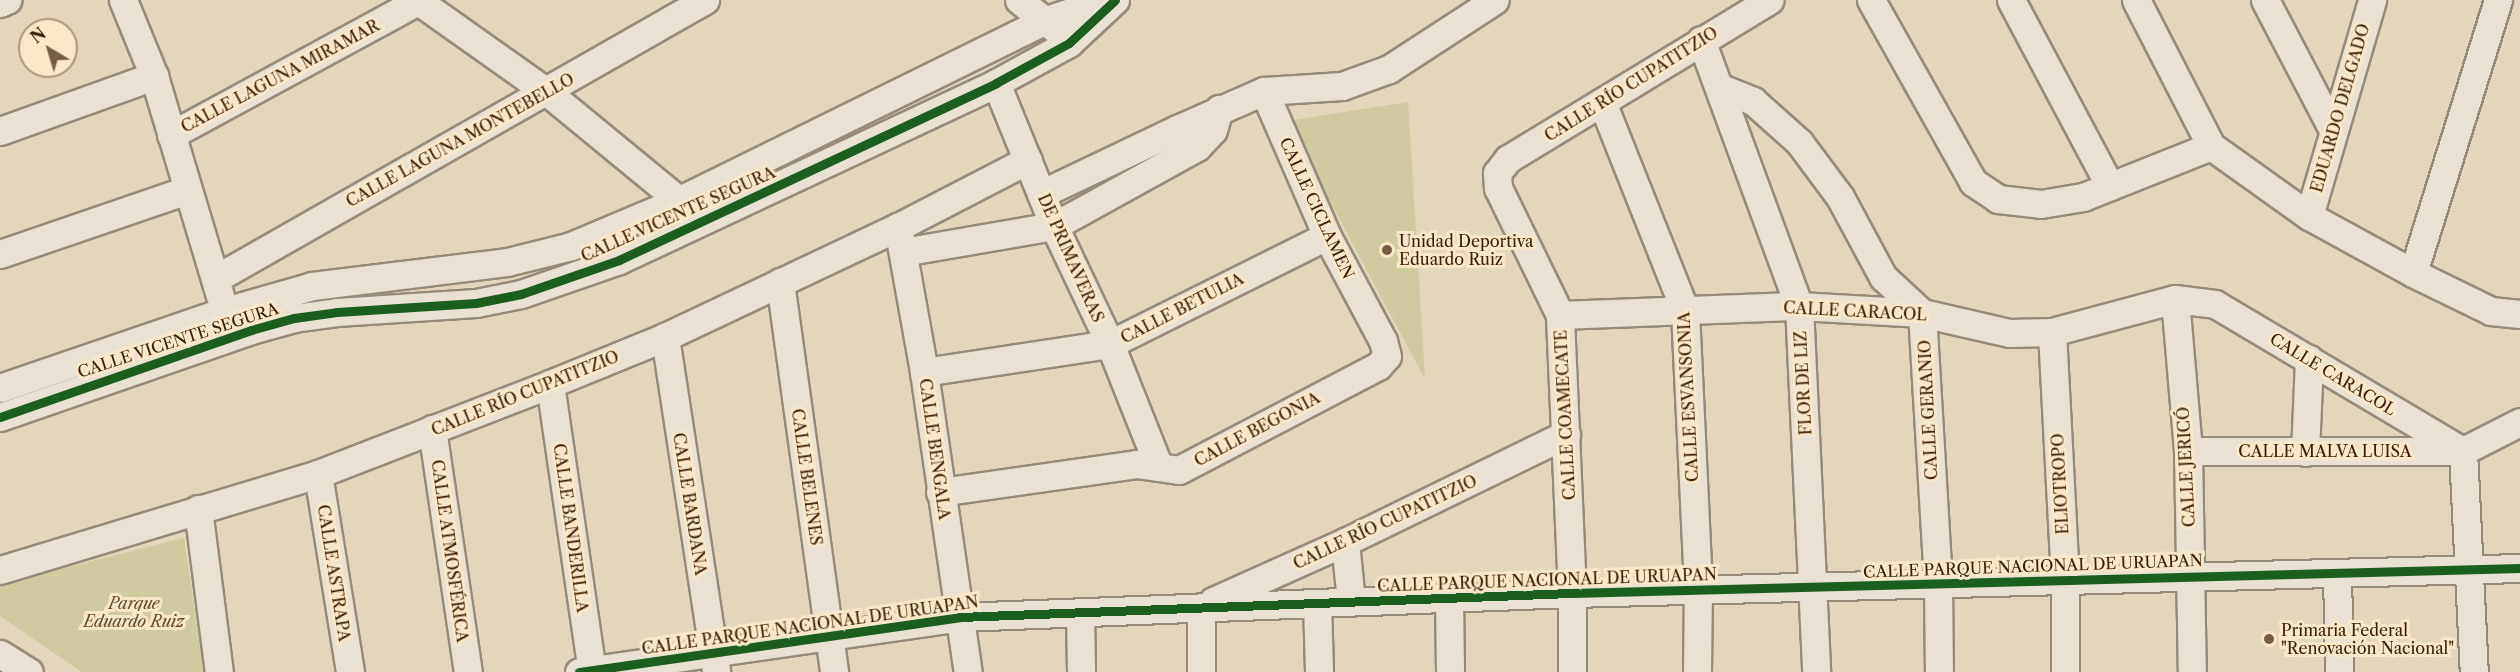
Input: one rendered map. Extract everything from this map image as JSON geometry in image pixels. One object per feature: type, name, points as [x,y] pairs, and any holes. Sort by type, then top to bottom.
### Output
[{"type":"street","points":[[0,3],[7,0]]},
{"type":"street","points":[[123,0],[154,76],[225,311]]},
{"type":"street","points":[[419,0],[547,92],[703,220]]},
{"type":"street","name":"CALLE LAGUNA MIRAMAR","points":[[171,135],[419,0]]},
{"type":"street","name":"CALLE LAGUNA MONTEBELLO","points":[[215,279],[705,0]]},
{"type":"street","points":[[1019,0],[1046,20],[1069,43]]},
{"type":"street","name":"CALLE VICENTE SEGURA","points":[[0,417],[278,309],[312,286],[507,262],[571,246],[680,200],[1046,20],[1107,0]]},
{"type":"street","name":"CALLE VICENTE SEGURA","points":[[0,388],[225,311],[278,309],[337,312],[476,303],[521,294],[619,260],[996,82],[1069,43],[1115,0]]},
{"type":"street","points":[[1041,194],[1219,109],[1264,91],[1342,86],[1389,69],[1466,9],[1495,0]]},
{"type":"street","name":"CALLE RÍO CUPATITZIO","points":[[1497,173],[1508,159],[1770,0]]},
{"type":"street","points":[[1871,0],[1973,182],[1998,199],[2041,204],[2084,197],[2211,146]]},
{"type":"street","points":[[2011,0],[2110,186]]},
{"type":"street","points":[[2136,0],[2211,146],[2309,216],[2413,273],[2491,310],[2520,314]]},
{"type":"street","points":[[2265,0],[2333,130]]},
{"type":"street","name":"EDUARDO DELGADO","points":[[2309,216],[2372,0]]},
{"type":"street","points":[[2413,273],[2498,0]]},
{"type":"street","points":[[2505,0],[2520,4]]},
{"type":"street","name":"FLOR DE LIZ","points":[[1701,40],[1721,88],[1799,306],[1814,586],[1816,672]]},
{"type":"street","points":[[0,131],[154,76]]},
{"type":"street","name":"DE PRIMAVERAS","points":[[996,82],[1054,226],[1110,344],[1159,467]]},
{"type":"street","points":[[1721,88],[1754,101],[1799,142],[1840,197],[1883,277],[1922,313]]},
{"type":"street","name":"CALLE CICLAMEN","points":[[1264,91],[1327,236],[1383,341],[1387,356]]},
{"type":"street","name":"CALLE ESVANSONIA","points":[[1602,102],[1685,311],[1698,589],[1697,672]]},
{"type":"street","points":[[901,239],[1054,226],[1197,147],[1213,130],[1219,109]]},
{"type":"street","name":"CALLE RÍO CUPATITZIO","points":[[0,570],[318,474],[550,384],[665,337],[780,282],[901,239],[1028,160]]},
{"type":"street","name":"CALLE COAMECATE","points":[[1497,173],[1498,188],[1560,315],[1572,593],[1572,672]]},
{"type":"street","points":[[0,254],[187,189]]},
{"type":"street","name":"CALLE BETULIA","points":[[924,372],[1110,344],[1327,236]]},
{"type":"street","name":"CALLE BENGALA","points":[[901,239],[924,372],[968,672]]},
{"type":"street","name":"CALLE BELENES","points":[[780,282],[834,672]]},
{"type":"street","name":"CALLE CARACOL","points":[[1560,315],[1799,306],[1922,313],[2009,333],[2052,332],[2175,299],[2215,304],[2463,451]]},
{"type":"street","name":"CALLE JERICÓ","points":[[2175,299],[2188,451],[2192,672]]},
{"type":"street","name":"CALLE GERANIO","points":[[1922,313],[1938,583],[1939,672]]},
{"type":"street","name":"ELIOTROPO","points":[[2052,332],[2065,580],[2065,672]]},
{"type":"street","name":"CALLE BARDANA","points":[[665,337],[714,662]]},
{"type":"street","name":"CALLE BEGONIA","points":[[940,492],[1136,465],[1179,470],[1377,366],[1387,356]]},
{"type":"street","points":[[2305,452],[2309,359]]},
{"type":"street","name":"CALLE BANDERILLA","points":[[550,384],[588,671]]},
{"type":"street","points":[[2474,672],[2463,451],[2520,422]]},
{"type":"street","name":"CALLE ATMOSFÉRICA","points":[[432,429],[468,672]]},
{"type":"street","name":"CALLE RÍO CUPATITZIO","points":[[1201,607],[1345,542],[1566,434]]},
{"type":"street","name":"CALLE MALVA LUISA","points":[[2188,451],[2463,451]]},
{"type":"street","name":"CALLE ASTRAPA","points":[[318,474],[350,672]]},
{"type":"street","points":[[198,509],[219,672]]},
{"type":"street","points":[[1345,542],[1351,601]]},
{"type":"street","name":"CALLE PARQUE NACIONAL DE URUAPAN","points":[[588,671],[714,662],[828,636],[960,617],[1698,589],[2520,568]]},
{"type":"street","points":[[2337,573],[2339,672]]},
{"type":"street","points":[[1449,598],[1450,672]]},
{"type":"street","points":[[1317,603],[1319,672]]},
{"type":"street","points":[[1201,607],[1201,672]]},
{"type":"street","points":[[1080,613],[1081,672]]},
{"type":"street","points":[[0,654],[29,672]]},
{"type":"green space","name":"Unidad Deportiva Eduardo Ruiz","points":[[1408,102],[1425,379],[1287,121]]},
{"type":"green space","name":"Parque Eduardo Ruiz","points":[[184,538],[204,672],[82,672],[0,616],[0,584]]},
{"type":"cycle path","points":[[0,417],[251,330],[294,318],[337,312],[476,303],[521,294],[619,260],[996,83],[1069,43],[1115,0]]},
{"type":"cycle path","points":[[579,672],[960,617],[1572,593],[2520,568]]},
{"type":"place","name":"Unidad Deportiva Eduardo Ruiz","points":[[1387,250]]},
{"type":"place","name":"Primaria Federal \"Renovación Nacional\"","points":[[2269,639]]}]
